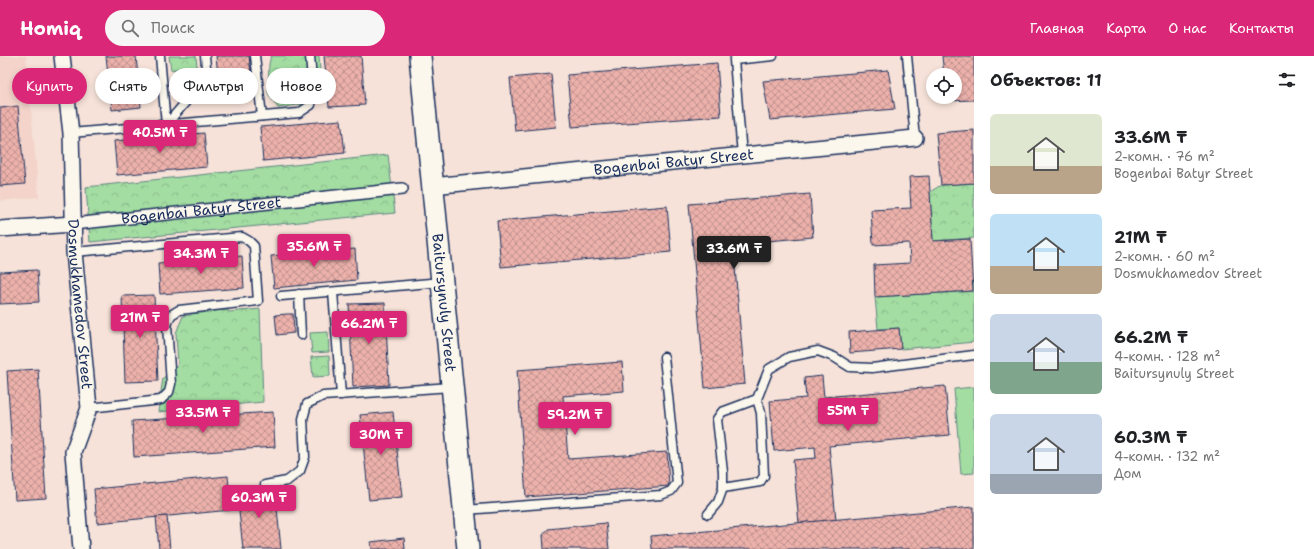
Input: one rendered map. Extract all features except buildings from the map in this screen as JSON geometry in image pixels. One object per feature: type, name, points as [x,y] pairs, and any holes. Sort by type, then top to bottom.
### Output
[{"type":"main road","name":"Baitursynuly Street","points":[[420,56],[468,549]]},
{"type":"street","name":"Dosmukhamedov Street","points":[[62,56],[70,133],[74,252],[89,408],[73,452],[81,549]]},
{"type":"street","name":"Bogenbai Batyr Street","points":[[432,186],[915,138]]},
{"type":"street","name":"Bogenbai Batyr Street","points":[[0,228],[73,224],[402,189]]},
{"type":"lane","points":[[160,56],[166,125]]},
{"type":"lane","points":[[166,125],[207,76],[205,56]]},
{"type":"lane","points":[[255,56],[262,116]]},
{"type":"lane","points":[[70,133],[299,113],[311,105],[313,92],[310,56]]},
{"type":"lane","points":[[742,155],[734,60],[773,56]]},
{"type":"lane","points":[[907,56],[915,138]]},
{"type":"lane","points":[[74,252],[242,237],[254,246],[258,301],[179,310],[171,315],[167,325],[171,384],[169,392],[161,400],[89,408]]},
{"type":"lane","points":[[281,296],[442,282]]},
{"type":"lane","points":[[332,292],[341,395]]},
{"type":"lane","points":[[299,294],[301,335]]},
{"type":"lane","points":[[723,488],[760,482],[764,476],[761,413],[757,399],[769,369],[789,357],[818,351],[834,357],[850,367],[872,368],[974,355]]},
{"type":"lane","points":[[464,510],[661,495],[671,491],[677,483],[664,357]]},
{"type":"lane","points":[[265,485],[287,481],[300,471],[305,457],[303,418],[307,404],[323,396],[452,387]]},
{"type":"lane","points":[[708,514],[718,502],[723,488],[723,472],[717,419],[722,412],[757,399]]},
{"type":"shaded area","points":[[0,56],[26,56],[27,68],[12,68],[12,104],[30,104],[39,197],[0,201]]},
{"type":"green space","points":[[169,56],[196,56],[197,67],[171,68]]},
{"type":"green space","points":[[271,56],[319,56],[320,68],[269,68]]},
{"type":"green space","points":[[275,104],[304,104],[278,108]]},
{"type":"green space","points":[[388,155],[395,213],[90,242],[86,187]]},
{"type":"green space","points":[[974,183],[974,238],[933,241],[930,192],[941,185]]},
{"type":"green space","points":[[972,280],[974,280],[974,342],[901,349],[899,328],[878,329],[875,297],[973,291]]},
{"type":"green space","points":[[260,309],[263,402],[158,412],[163,378],[178,365],[176,333],[183,316],[208,312],[211,313],[211,311],[228,310],[229,312]]},
{"type":"green space","points":[[328,332],[329,352],[312,353],[310,333]]},
{"type":"green space","points":[[329,356],[330,376],[313,377],[311,357]]},
{"type":"green space","points":[[974,387],[974,473],[961,474],[954,389]]}]
